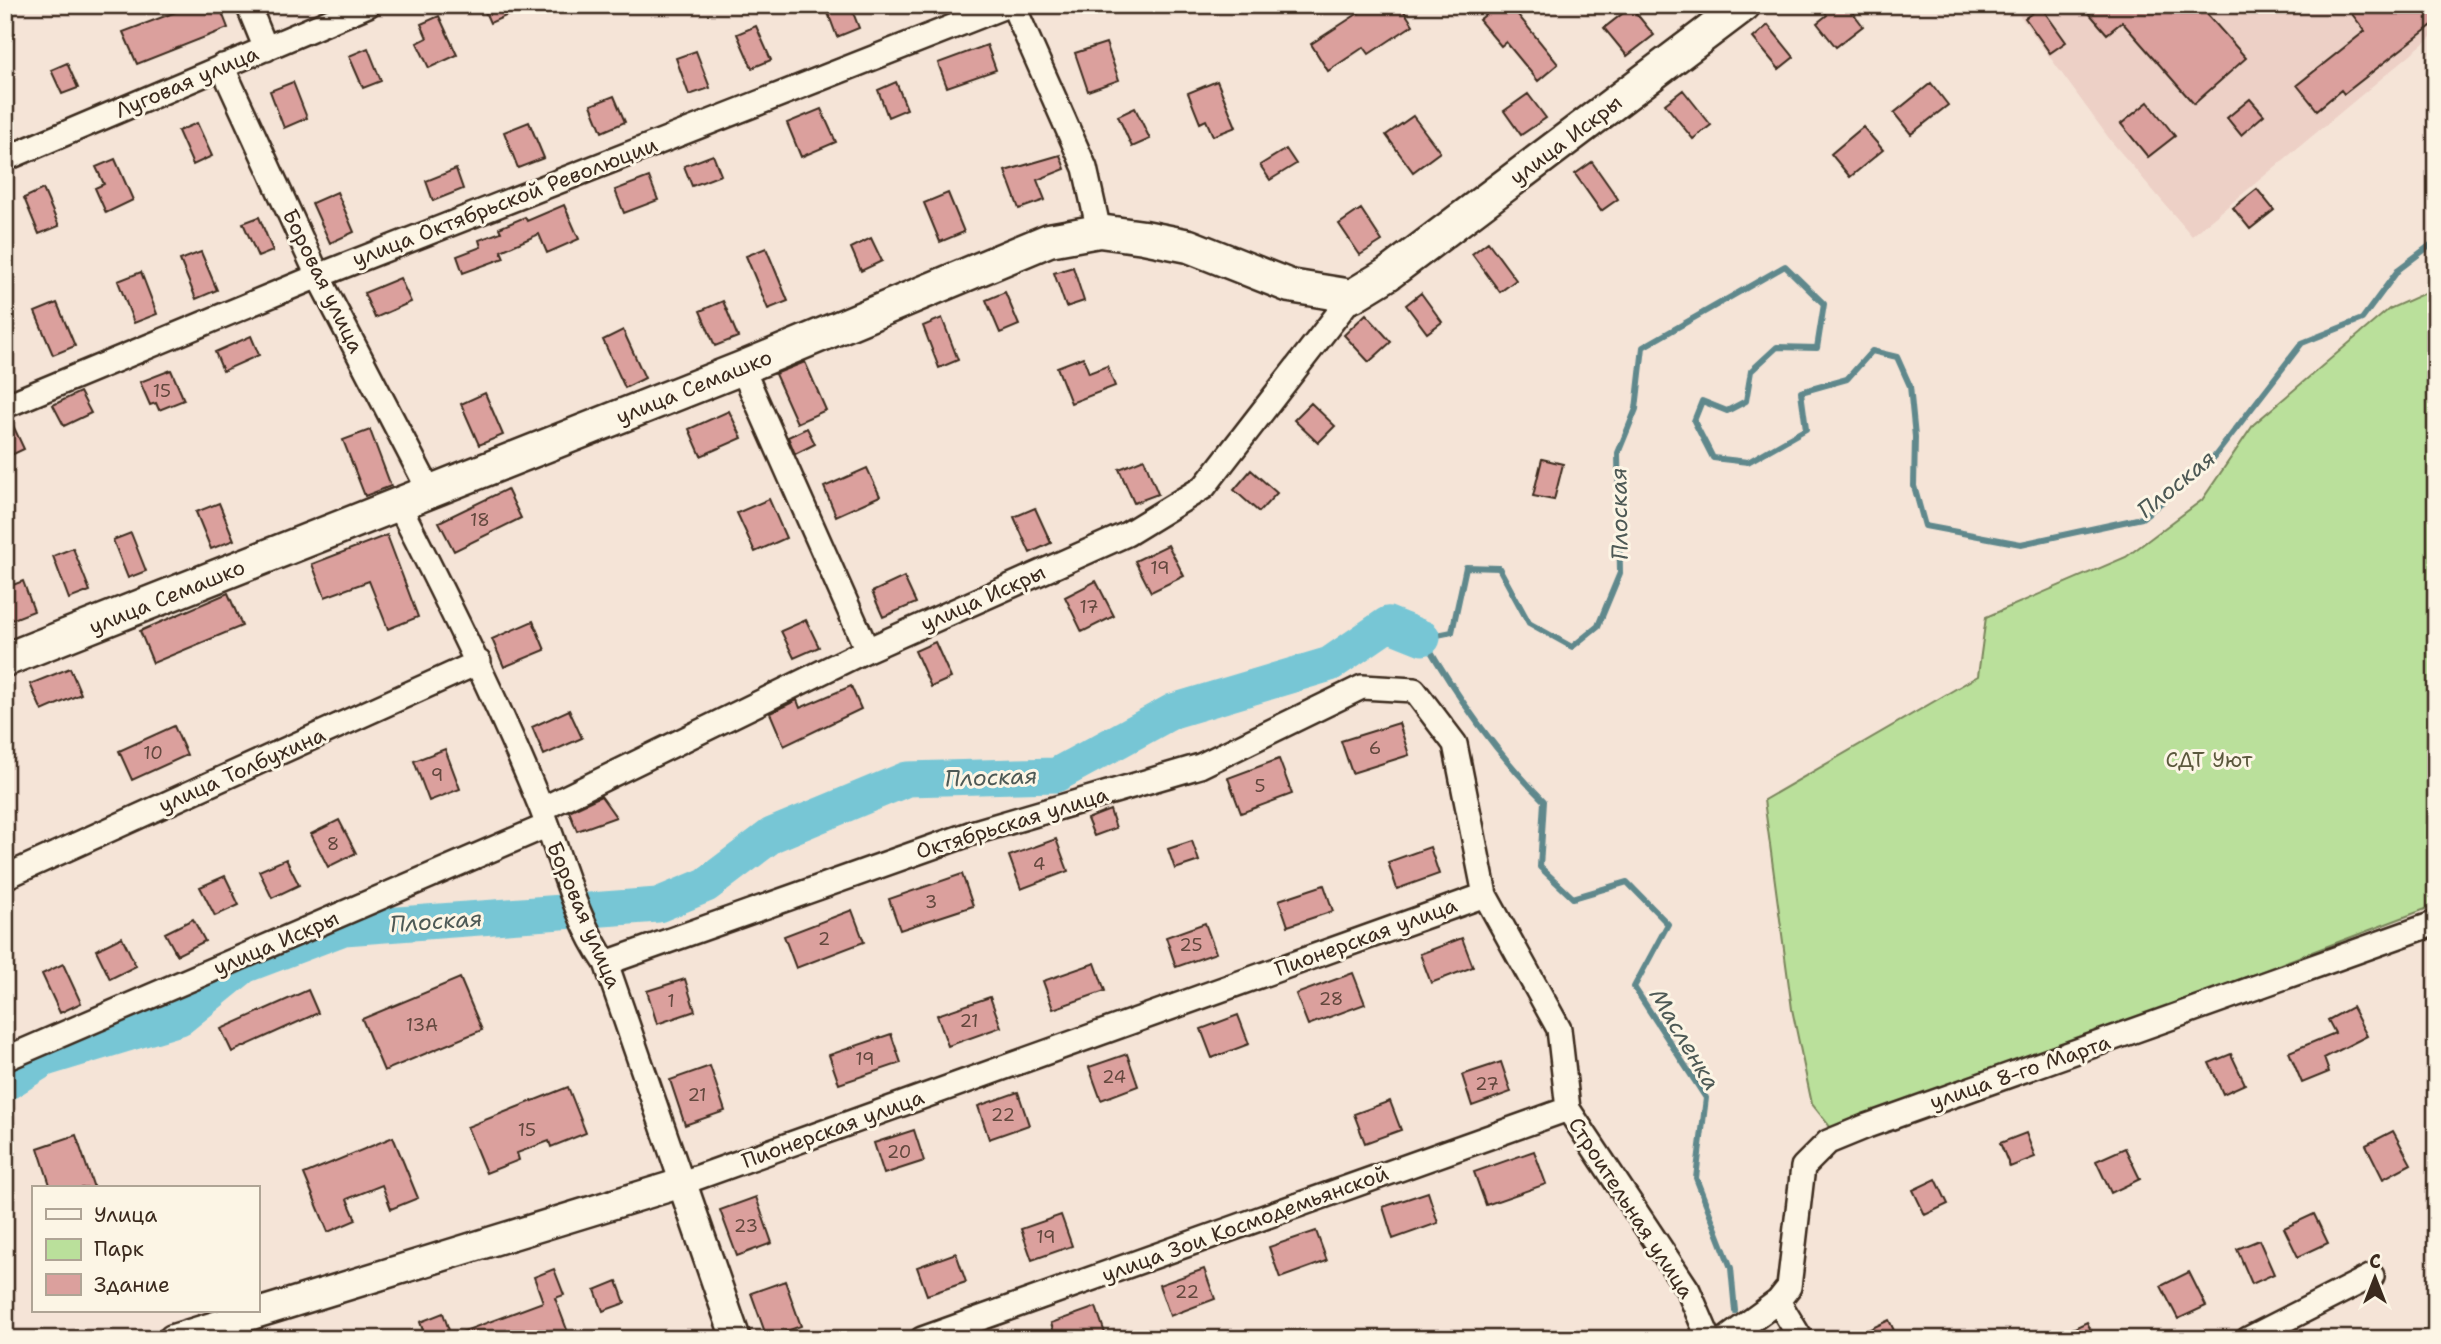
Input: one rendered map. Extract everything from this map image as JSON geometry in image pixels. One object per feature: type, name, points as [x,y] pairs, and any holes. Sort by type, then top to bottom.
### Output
[{"type":"main road","name":"улица Искры","points":[[1353,296],[1388,274],[1744,5]]},
{"type":"main road","name":"улица Семашко","points":[[5,660],[742,368],[1049,240],[1099,231],[1189,246],[1290,286],[1353,296]]},
{"type":"street","points":[[248,5],[266,49]]},
{"type":"street","name":"Луговая улица","points":[[5,159],[369,5]]},
{"type":"street","points":[[1010,5],[1085,168],[1099,231]]},
{"type":"street","name":"улица Октябрьской Революции","points":[[5,406],[318,276],[1010,5]]},
{"type":"street","name":"Боровая улица","points":[[222,66],[318,276],[430,492]]},
{"type":"street","name":"улица Искры","points":[[5,1059],[544,818],[867,650],[1127,534],[1204,487],[1353,296]]},
{"type":"street","points":[[742,368],[867,650]]},
{"type":"street","name":"Боровая улица","points":[[399,505],[479,662],[590,936],[606,963],[736,1339]]},
{"type":"street","name":"улица Толбухина","points":[[5,877],[479,662]]},
{"type":"street","name":"Октябрьская улица","points":[[606,963],[975,832],[1200,766],[1362,687],[1413,690]]},
{"type":"street","name":"Строительная улица","points":[[1413,690],[1455,744],[1485,895],[1559,1029],[1568,1109],[1688,1290],[1709,1339]]},
{"type":"street","name":"Пионерская улица","points":[[173,1339],[682,1183],[1485,895]]},
{"type":"street","name":"улица 8-го Марта","points":[[1778,1301],[1789,1287],[1803,1167],[1828,1142],[2251,991],[2364,946],[2436,923]]},
{"type":"street","name":"улица Зои Космодемьянской","points":[[922,1339],[1568,1109]]},
{"type":"street","points":[[2248,1339],[2372,1276]]},
{"type":"street","points":[[1726,1339],[1778,1301],[1801,1339]]},
{"type":"shaded area","points":[[2012,5],[2436,5],[2436,33],[2192,236],[2111,141]]},
{"type":"green space","name":"СДТ Уют","points":[[2436,288],[2436,905],[1835,1133],[1812,1104],[1792,1009],[1764,800],[1978,676],[1986,617],[2126,557],[2202,500],[2254,424],[2389,309]]},
{"type":"building","points":[[194,5],[219,5],[228,28],[137,64],[123,32]]},
{"type":"building","points":[[482,5],[531,5],[490,23]]},
{"type":"building","points":[[825,5],[850,5],[859,28],[837,37]]},
{"type":"building","points":[[1371,5],[1400,5],[1413,25],[1369,54],[1364,47],[1328,71],[1311,44]]},
{"type":"building","points":[[1498,5],[1510,5],[1558,64],[1538,81],[1506,42],[1501,46],[1479,20]]},
{"type":"building","points":[[1820,5],[1847,5],[1863,26],[1836,47],[1817,23],[1827,15]]},
{"type":"building","points":[[2082,5],[2199,5],[2246,58],[2194,104],[2122,22],[2107,34]]},
{"type":"building","points":[[2345,5],[2436,5],[2436,22],[2344,94],[2341,90],[2317,110],[2297,85],[2365,31]]},
{"type":"building","points":[[1631,7],[1654,35],[1627,56],[1604,28]]},
{"type":"building","points":[[2041,7],[2066,42],[2050,53],[2025,18]]},
{"type":"building","points":[[439,16],[457,55],[429,68],[417,43],[427,38],[421,24]]},
{"type":"building","points":[[1768,25],[1794,57],[1779,69],[1753,38]]},
{"type":"building","points":[[756,26],[771,60],[752,68],[737,34]]},
{"type":"building","points":[[1106,43],[1119,80],[1088,91],[1075,53]]},
{"type":"building","points":[[987,45],[996,70],[947,87],[938,63]]},
{"type":"building","points":[[368,48],[381,81],[363,88],[349,56]]},
{"type":"building","points":[[696,51],[710,88],[689,95],[676,58]]},
{"type":"building","points":[[67,63],[78,88],[62,94],[51,70]]},
{"type":"building","points":[[1217,81],[1236,127],[1213,136],[1206,120],[1200,123],[1188,93]]},
{"type":"building","points":[[293,82],[307,118],[284,128],[270,91]]},
{"type":"building","points":[[896,82],[907,109],[888,117],[878,90]]},
{"type":"building","points":[[1931,83],[1948,105],[1911,134],[1894,113]]},
{"type":"building","points":[[1683,90],[1711,125],[1693,139],[1665,104]]},
{"type":"building","points":[[1528,94],[1546,118],[1521,135],[1504,111]]},
{"type":"building","points":[[614,96],[625,122],[602,132],[591,105]]},
{"type":"building","points":[[2250,99],[2264,115],[2241,135],[2227,118]]},
{"type":"building","points":[[2148,102],[2175,136],[2148,157],[2121,124]]},
{"type":"building","points":[[1135,108],[1150,139],[1132,147],[1118,116]]},
{"type":"building","points":[[821,109],[836,142],[801,157],[787,123]]},
{"type":"building","points":[[1413,116],[1440,152],[1413,172],[1386,135]]},
{"type":"building","points":[[529,122],[544,158],[518,168],[504,132]]},
{"type":"building","points":[[197,123],[212,156],[193,165],[178,131]]},
{"type":"building","points":[[1863,127],[1883,150],[1850,177],[1831,154]]},
{"type":"building","points":[[1286,149],[1296,164],[1270,180],[1260,165]]},
{"type":"building","points":[[713,155],[721,175],[692,186],[684,166]]},
{"type":"building","points":[[1060,155],[1065,169],[1037,180],[1045,200],[1019,209],[1005,171]]},
{"type":"building","points":[[115,159],[133,200],[106,213],[95,188],[104,184],[96,167]]},
{"type":"building","points":[[1592,162],[1618,199],[1601,211],[1575,174]]},
{"type":"building","points":[[456,169],[463,189],[433,201],[426,181]]},
{"type":"building","points":[[649,177],[658,200],[624,213],[615,190]]},
{"type":"building","points":[[43,189],[59,226],[39,234],[24,198]]},
{"type":"building","points":[[2257,189],[2274,210],[2250,229],[2233,208]]},
{"type":"building","points":[[337,192],[354,232],[330,243],[312,203]]},
{"type":"building","points":[[948,193],[964,232],[940,242],[924,203]]},
{"type":"building","points":[[564,205],[579,239],[547,253],[539,234],[501,251],[504,258],[463,273],[457,256],[481,247],[479,240],[501,232],[499,228],[525,217],[527,221]]},
{"type":"building","points":[[1361,209],[1382,241],[1360,255],[1339,224]]},
{"type":"building","points":[[259,217],[273,251],[258,257],[243,223]]},
{"type":"building","points":[[871,238],[882,261],[861,271],[851,248]]},
{"type":"building","points":[[1488,242],[1516,280],[1500,292],[1472,254]]},
{"type":"building","points":[[766,248],[788,301],[768,309],[746,256]]},
{"type":"building","points":[[201,252],[217,290],[196,299],[180,260]]},
{"type":"building","points":[[1073,267],[1084,301],[1066,307],[1054,273]]},
{"type":"building","points":[[141,272],[157,314],[134,323],[118,281]]},
{"type":"building","points":[[400,278],[411,302],[375,318],[364,293]]},
{"type":"building","points":[[1005,292],[1019,325],[1000,333],[986,300]]},
{"type":"building","points":[[1421,293],[1442,322],[1427,333],[1406,305]]},
{"type":"building","points":[[723,301],[738,337],[715,346],[700,311]]},
{"type":"building","points":[[57,303],[75,346],[53,355],[35,312]]},
{"type":"building","points":[[1366,314],[1391,342],[1369,362],[1344,335]]},
{"type":"building","points":[[942,318],[958,360],[939,368],[923,326]]},
{"type":"building","points":[[623,330],[645,378],[625,388],[603,340]]},
{"type":"building","points":[[251,336],[259,355],[223,371],[215,352]]},
{"type":"building","points":[[1083,357],[1089,373],[1107,366],[1115,386],[1071,403],[1057,367]]},
{"type":"building","points":[[805,362],[826,410],[797,423],[775,374]]},
{"type":"building","points":[[171,370],[184,400],[159,410],[156,403],[150,405],[140,382]]},
{"type":"building","points":[[80,392],[91,413],[64,426],[53,405]]},
{"type":"building","points":[[485,393],[503,435],[479,445],[461,404]]},
{"type":"building","points":[[1311,403],[1335,426],[1318,443],[1294,420]]},
{"type":"building","points":[[729,411],[742,438],[701,456],[689,429]]},
{"type":"building","points":[[10,419],[24,449],[5,458],[5,420]]},
{"type":"building","points":[[807,428],[815,444],[795,454],[788,437]]},
{"type":"building","points":[[370,430],[391,486],[365,496],[343,440]]},
{"type":"building","points":[[1144,459],[1158,494],[1134,503],[1119,469]]},
{"type":"building","points":[[1542,459],[1563,464],[1554,500],[1533,496]]},
{"type":"building","points":[[867,468],[880,496],[836,516],[824,487]]},
{"type":"building","points":[[1251,470],[1277,493],[1259,512],[1234,490]]},
{"type":"building","points":[[507,489],[521,518],[454,551],[439,522]]},
{"type":"building","points":[[769,499],[786,538],[755,552],[737,513]]},
{"type":"building","points":[[219,503],[234,540],[211,549],[196,512]]},
{"type":"building","points":[[1035,508],[1051,543],[1030,553],[1014,517]]},
{"type":"building","points":[[131,533],[146,571],[128,578],[113,540]]},
{"type":"building","points":[[387,535],[418,617],[388,629],[369,581],[325,597],[312,564]]},
{"type":"building","points":[[1168,545],[1184,576],[1151,592],[1135,561]]},
{"type":"building","points":[[73,548],[90,591],[69,599],[53,556]]},
{"type":"building","points":[[904,577],[916,603],[883,617],[872,592]]},
{"type":"building","points":[[23,581],[34,611],[11,620],[5,605],[5,588]]},
{"type":"building","points":[[1096,581],[1114,616],[1082,632],[1065,597]]},
{"type":"building","points":[[228,593],[242,626],[153,663],[140,631]]},
{"type":"building","points":[[806,620],[819,647],[794,658],[781,631]]},
{"type":"building","points":[[533,621],[545,650],[504,667],[492,639]]},
{"type":"building","points":[[935,642],[951,678],[931,687],[915,651]]},
{"type":"building","points":[[70,668],[81,694],[42,711],[30,684]]},
{"type":"building","points":[[851,686],[861,709],[784,746],[770,713],[797,700],[800,708]]},
{"type":"building","points":[[569,710],[582,738],[544,755],[532,727]]},
{"type":"building","points":[[1399,723],[1409,755],[1352,773],[1341,741]]},
{"type":"building","points":[[174,726],[187,755],[132,780],[119,751]]},
{"type":"building","points":[[445,749],[460,789],[429,801],[414,761]]},
{"type":"building","points":[[1279,759],[1292,794],[1241,813],[1228,778]]},
{"type":"building","points":[[601,796],[616,817],[577,831],[569,811]]},
{"type":"building","points":[[1110,810],[1116,828],[1094,836],[1087,819]]},
{"type":"building","points":[[339,820],[356,853],[328,867],[311,834]]},
{"type":"building","points":[[1056,839],[1068,871],[1021,889],[1009,856]]},
{"type":"building","points":[[1192,841],[1199,861],[1175,869],[1168,849]]},
{"type":"building","points":[[1430,847],[1439,874],[1397,889],[1388,862]]},
{"type":"building","points":[[286,859],[299,885],[272,898],[259,871]]},
{"type":"building","points":[[962,874],[973,906],[900,930],[889,899]]},
{"type":"building","points":[[225,876],[239,905],[215,916],[200,887]]},
{"type":"building","points":[[1324,885],[1333,911],[1288,926],[1279,900]]},
{"type":"building","points":[[852,910],[864,942],[796,968],[784,936]]},
{"type":"building","points":[[193,919],[205,941],[177,955],[165,933]]},
{"type":"building","points":[[1205,923],[1216,953],[1176,967],[1166,937]]},
{"type":"building","points":[[122,937],[136,966],[110,979],[96,950]]},
{"type":"building","points":[[1462,938],[1473,967],[1431,983],[1420,954]]},
{"type":"building","points":[[1095,963],[1105,991],[1053,1009],[1043,981]]},
{"type":"building","points":[[63,964],[81,1003],[60,1013],[42,974]]},
{"type":"building","points":[[1353,973],[1365,1004],[1308,1025],[1296,994]]},
{"type":"building","points":[[460,978],[482,1030],[384,1071],[362,1019]]},
{"type":"building","points":[[685,979],[695,1011],[657,1024],[647,991]]},
{"type":"building","points":[[308,990],[318,1013],[232,1052],[221,1029]]},
{"type":"building","points":[[990,997],[1001,1027],[948,1046],[937,1015]]},
{"type":"building","points":[[2352,1007],[2367,1036],[2324,1058],[2329,1072],[2302,1083],[2289,1052],[2335,1033],[2328,1020]]},
{"type":"building","points":[[1238,1015],[1249,1044],[1212,1058],[1201,1029]]},
{"type":"building","points":[[891,1034],[901,1063],[839,1084],[829,1055]]},
{"type":"building","points":[[1127,1054],[1138,1086],[1101,1100],[1089,1067]]},
{"type":"building","points":[[2231,1054],[2245,1084],[2223,1094],[2209,1063]]},
{"type":"building","points":[[1501,1062],[1511,1092],[1472,1106],[1462,1075]]},
{"type":"building","points":[[710,1066],[725,1111],[685,1125],[670,1080]]},
{"type":"building","points":[[568,1087],[586,1133],[551,1147],[549,1141],[517,1153],[519,1160],[486,1173],[467,1127]]},
{"type":"building","points":[[1018,1092],[1029,1125],[989,1139],[978,1106]]},
{"type":"building","points":[[1390,1101],[1401,1130],[1365,1143],[1354,1114]]},
{"type":"building","points":[[914,1130],[924,1161],[884,1174],[874,1143]]},
{"type":"building","points":[[2393,1131],[2411,1164],[2383,1179],[2366,1145]]},
{"type":"building","points":[[2026,1133],[2035,1157],[2010,1167],[2000,1143]]},
{"type":"building","points":[[76,1135],[93,1186],[50,1186],[38,1148]]},
{"type":"building","points":[[393,1137],[418,1198],[391,1209],[382,1185],[347,1199],[356,1220],[328,1232],[304,1174]]},
{"type":"building","points":[[2125,1148],[2140,1179],[2111,1193],[2096,1161]]},
{"type":"building","points":[[1534,1151],[1546,1184],[1486,1205],[1474,1172]]},
{"type":"building","points":[[1936,1179],[1948,1204],[1925,1215],[1913,1190]]},
{"type":"building","points":[[1428,1192],[1438,1223],[1393,1239],[1383,1207]]},
{"type":"building","points":[[756,1197],[772,1243],[737,1256],[720,1210]]},
{"type":"building","points":[[2314,1214],[2328,1243],[2298,1257],[2284,1228]]},
{"type":"building","points":[[1061,1215],[1072,1246],[1032,1260],[1021,1229]]},
{"type":"building","points":[[1316,1231],[1327,1261],[1280,1278],[1269,1247]]},
{"type":"building","points":[[2259,1240],[2274,1274],[2252,1284],[2237,1249]]},
{"type":"building","points":[[956,1253],[966,1282],[927,1295],[917,1267]]},
{"type":"building","points":[[554,1269],[564,1295],[555,1298],[569,1335],[560,1339],[426,1339],[420,1322],[443,1313],[451,1336],[543,1302],[534,1277]]},
{"type":"building","points":[[1204,1269],[1215,1299],[1170,1316],[1159,1285]]},
{"type":"building","points":[[2189,1272],[2206,1306],[2178,1319],[2161,1286]]},
{"type":"building","points":[[617,1281],[625,1303],[603,1311],[595,1290]]},
{"type":"building","points":[[785,1281],[801,1326],[767,1338],[751,1293]]},
{"type":"building","points":[[1096,1307],[1107,1339],[1056,1339],[1051,1323]]},
{"type":"building","points":[[1889,1320],[1898,1339],[1849,1339]]},
{"type":"building","points":[[2087,1322],[2095,1339],[2051,1339]]},
{"type":"waterway","name":"Плоская","points":[[1735,1311],[1731,1268],[1696,1178],[1706,1098],[1634,987],[1668,924],[1627,882],[1573,898],[1540,867],[1544,801],[1478,724],[1423,638],[1452,632],[1466,567],[1499,568],[1529,623],[1572,647],[1598,626],[1620,573],[1618,453],[1636,409],[1643,347],[1785,266],[1824,304],[1817,348],[1777,347],[1751,371],[1746,401],[1727,411],[1702,401],[1694,421],[1713,458],[1748,462],[1806,429],[1801,392],[1847,379],[1872,351],[1897,357],[1910,386],[1915,437],[1914,486],[1925,526],[2021,544],[2142,518],[2208,465],[2302,343],[2362,319],[2399,269],[2436,241]]},
{"type":"waterway","name":"Плоская","points":[[5,1084],[45,1059],[180,1018],[244,966],[344,928],[658,905],[706,885],[772,835],[907,779],[1056,775],[1173,711],[1330,664],[1388,624],[1423,638]]},
{"type":"water label","name":"Масленка","points":[[1685,1039]]}]
